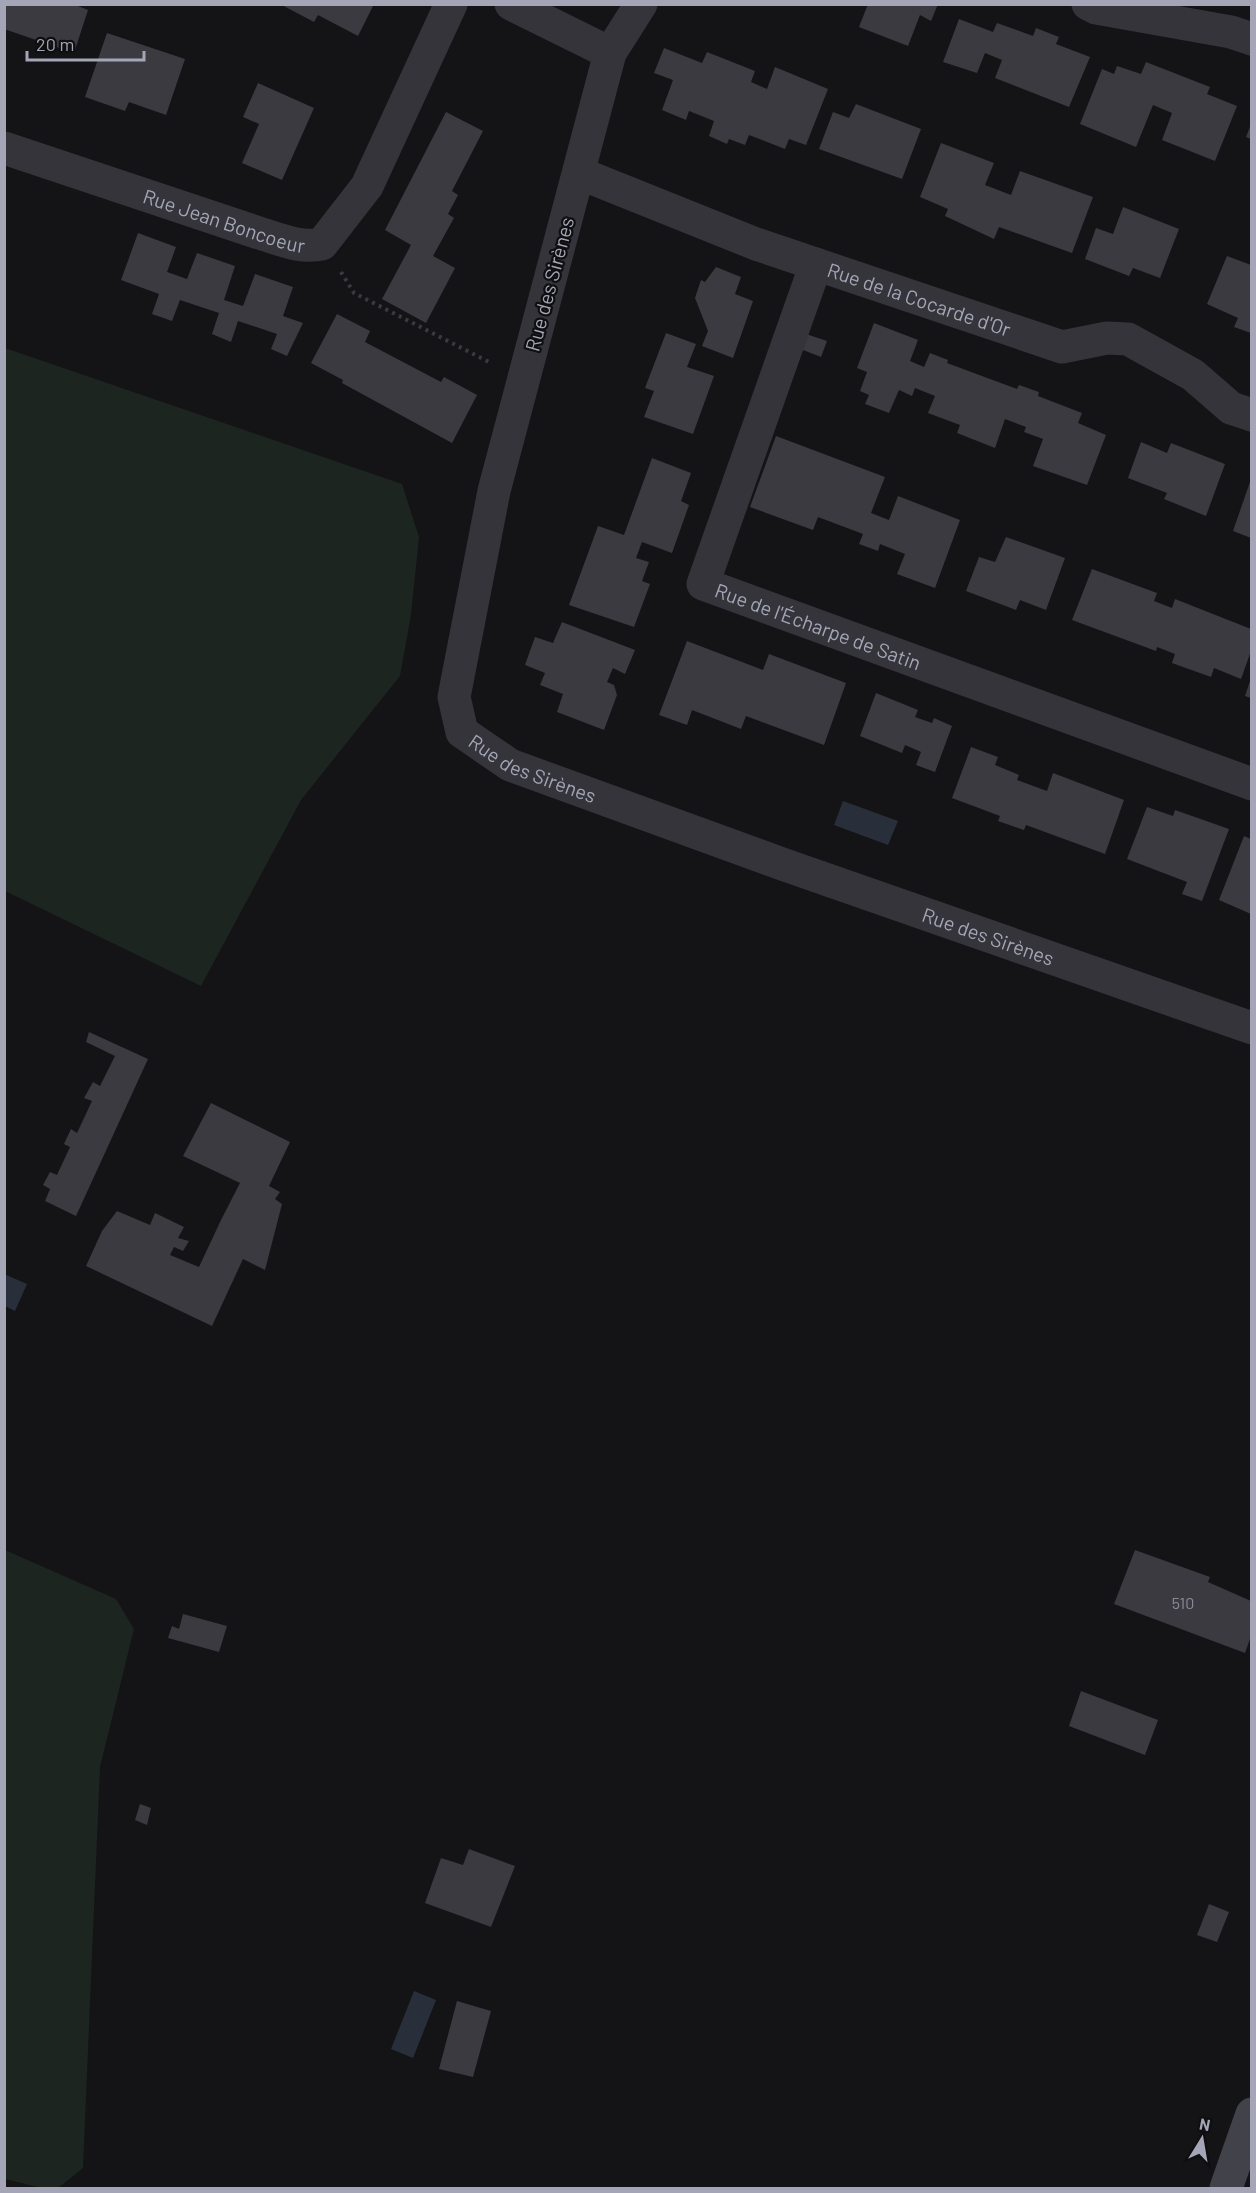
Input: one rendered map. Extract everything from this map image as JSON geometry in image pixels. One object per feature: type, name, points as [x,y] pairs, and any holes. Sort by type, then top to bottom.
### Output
[{"type":"main road","points":[[1226,2188],[1251,2114]]},
{"type":"street","name":"Rue Jean Boncoeur","points":[[4,148],[259,233],[296,244],[315,246],[322,244],[367,186],[451,4]]},
{"type":"street","points":[[512,4],[610,53]]},
{"type":"street","name":"Rue des Sirènes","points":[[641,4],[610,53],[494,491],[454,697],[462,732],[510,765],[785,865],[1251,1028]]},
{"type":"street","points":[[1088,4],[1096,8],[1231,32],[1251,39]]},
{"type":"street","name":"Rue de la Cocarde d'Or","points":[[579,173],[756,244],[1062,347],[1107,338],[1128,339],[1193,375],[1231,408],[1251,415]]},
{"type":"street","name":"Rue de l'Écharpe de Satin","points":[[816,264],[703,584],[1251,784]]},
{"type":"path","points":[[322,244],[354,293],[524,380]]},
{"type":"shaded area","points":[[5,348],[402,484],[419,537],[411,615],[400,676],[301,800],[201,986],[5,891]]},
{"type":"shaded area","points":[[843,801],[898,821],[888,845],[834,825]]},
{"type":"shaded area","points":[[4,1274],[27,1284],[15,1311],[5,1306]]},
{"type":"shaded area","points":[[5,1550],[116,1599],[134,1629],[100,1767],[83,2168],[58,2188],[42,2188],[5,2179]]},
{"type":"shaded area","points":[[414,1991],[436,2000],[413,2058],[391,2049]]},
{"type":"building","points":[[4,4],[73,4],[88,10],[74,53],[4,29]]},
{"type":"building","points":[[280,4],[374,4],[358,36],[318,15],[314,22]]},
{"type":"building","points":[[868,4],[938,4],[931,21],[920,15],[908,46],[859,27]]},
{"type":"building","points":[[959,19],[993,32],[997,23],[1033,36],[1036,28],[1059,37],[1056,44],[1090,57],[1069,107],[995,78],[1002,60],[985,53],[977,73],[943,62]]},
{"type":"building","points":[[107,33],[185,59],[166,115],[129,102],[125,111],[85,97]]},
{"type":"building","points":[[664,48],[702,63],[707,52],[755,71],[751,82],[767,89],[775,67],[828,89],[806,145],[789,139],[785,149],[749,135],[745,145],[729,139],[727,144],[709,136],[714,121],[689,111],[686,120],[662,110],[673,80],[654,73]]},
{"type":"building","points":[[1146,62],[1210,87],[1207,94],[1237,106],[1215,161],[1162,140],[1172,113],[1153,105],[1136,147],[1080,124],[1102,69],[1114,74],[1117,66],[1141,74]]},
{"type":"building","points":[[258,83],[314,108],[282,180],[242,163],[259,124],[243,117]]},
{"type":"building","points":[[856,104],[921,129],[902,179],[819,149],[833,112],[849,118]]},
{"type":"building","points":[[446,112],[483,131],[452,191],[458,195],[448,214],[454,218],[433,256],[455,268],[426,323],[382,299],[411,245],[385,230]]},
{"type":"building","points":[[1251,124],[1251,139],[1246,137]]},
{"type":"building","points":[[941,143],[994,163],[985,185],[1011,195],[1020,171],[1093,197],[1072,253],[999,227],[994,239],[945,216],[948,209],[920,197]]},
{"type":"building","points":[[1123,207],[1179,229],[1160,278],[1133,268],[1129,276],[1085,259],[1096,228],[1113,234]]},
{"type":"building","points":[[138,233],[176,247],[167,272],[187,279],[197,253],[235,266],[224,300],[243,306],[255,274],[293,287],[283,316],[303,323],[287,356],[271,349],[277,334],[238,321],[231,342],[212,334],[219,313],[180,300],[172,321],[152,314],[159,294],[121,280]]},
{"type":"building","points":[[1227,256],[1251,265],[1251,333],[1234,327],[1238,318],[1207,304]]},
{"type":"building","points":[[716,267],[741,277],[735,294],[753,301],[733,358],[702,346],[708,331],[695,298],[701,280],[705,282]]},
{"type":"building","points":[[337,314],[370,331],[365,342],[441,382],[444,377],[477,395],[452,443],[342,383],[343,380],[311,363]]},
{"type":"building","points":[[874,323],[918,340],[910,361],[924,367],[930,353],[948,360],[947,363],[1017,389],[1019,385],[1039,392],[1038,396],[1082,413],[1078,423],[1106,435],[1087,485],[1033,466],[1043,439],[1024,432],[1026,427],[1005,419],[995,448],[957,433],[960,425],[928,413],[935,396],[915,388],[912,396],[899,390],[889,413],[865,404],[869,395],[860,391],[867,372],[857,368]]},
{"type":"building","points":[[666,333],[696,344],[687,367],[714,376],[693,434],[644,417],[654,391],[645,388]]},
{"type":"building","points":[[803,333],[827,341],[821,357],[798,348]]},
{"type":"building","points":[[776,436],[885,477],[871,513],[889,520],[898,496],[960,520],[935,588],[897,574],[905,554],[880,544],[878,551],[859,544],[863,534],[818,517],[813,530],[750,507]]},
{"type":"building","points":[[1141,442],[1167,453],[1171,443],[1225,464],[1206,516],[1164,499],[1167,493],[1128,478]]},
{"type":"building","points":[[652,458],[691,473],[681,501],[689,505],[672,553],[642,542],[636,558],[649,562],[642,581],[650,584],[634,627],[569,605],[598,526],[624,535]]},
{"type":"building","points":[[1251,479],[1251,538],[1233,531]]},
{"type":"building","points":[[1006,537],[1065,558],[1046,610],[1020,600],[1016,610],[966,591],[979,557],[995,562]]},
{"type":"building","points":[[1092,569],[1157,593],[1154,601],[1172,608],[1175,599],[1251,629],[1251,651],[1241,679],[1214,668],[1211,677],[1172,663],[1175,654],[1157,647],[1156,651],[1072,620]]},
{"type":"building","points":[[562,622],[635,650],[625,674],[613,668],[607,682],[614,685],[617,695],[604,730],[557,712],[563,694],[540,685],[545,673],[525,665],[535,637],[553,643]]},
{"type":"building","points":[[687,641],[763,670],[769,654],[846,683],[824,745],[746,716],[741,729],[692,710],[687,725],[659,715]]},
{"type":"building","points":[[1251,678],[1251,698],[1245,696]]},
{"type":"building","points":[[876,693],[918,710],[915,717],[932,723],[934,718],[952,726],[935,772],[916,765],[921,752],[905,745],[902,753],[860,736]]},
{"type":"building","points":[[971,747],[998,757],[995,765],[1019,775],[1017,780],[1047,791],[1053,773],[1124,800],[1105,854],[1026,825],[1024,830],[998,821],[1000,816],[952,798]]},
{"type":"building","points":[[1147,807],[1173,816],[1175,810],[1229,829],[1202,901],[1182,894],[1187,882],[1127,859]]},
{"type":"building","points":[[1244,836],[1251,839],[1251,914],[1219,900]]},
{"type":"building","points":[[89,1032],[148,1059],[76,1216],[45,1201],[50,1189],[43,1185],[50,1172],[57,1175],[70,1147],[64,1144],[71,1129],[77,1133],[92,1101],[84,1098],[93,1082],[100,1086],[115,1056],[86,1042]]},
{"type":"building","points":[[211,1103],[290,1142],[269,1186],[280,1192],[275,1199],[282,1204],[265,1270],[243,1259],[212,1326],[86,1266],[102,1231],[117,1211],[150,1225],[155,1213],[184,1227],[178,1238],[189,1241],[183,1251],[174,1247],[170,1255],[199,1267],[240,1183],[183,1156]]},
{"type":"building","points":[[1135,1550],[1210,1577],[1208,1582],[1251,1601],[1251,1636],[1245,1653],[1114,1604]]},
{"type":"building","points":[[183,1614],[227,1626],[219,1652],[168,1638],[172,1626],[179,1629]]},
{"type":"building","points":[[1081,1691],[1158,1720],[1145,1755],[1069,1726]]},
{"type":"building","points":[[140,1804],[151,1808],[147,1825],[135,1820]]},
{"type":"building","points":[[469,1849],[515,1866],[491,1927],[425,1903],[441,1858],[463,1865]]},
{"type":"building","points":[[1209,1904],[1229,1912],[1217,1942],[1197,1935]]},
{"type":"building","points":[[457,2001],[491,2011],[473,2077],[439,2069]]}]
